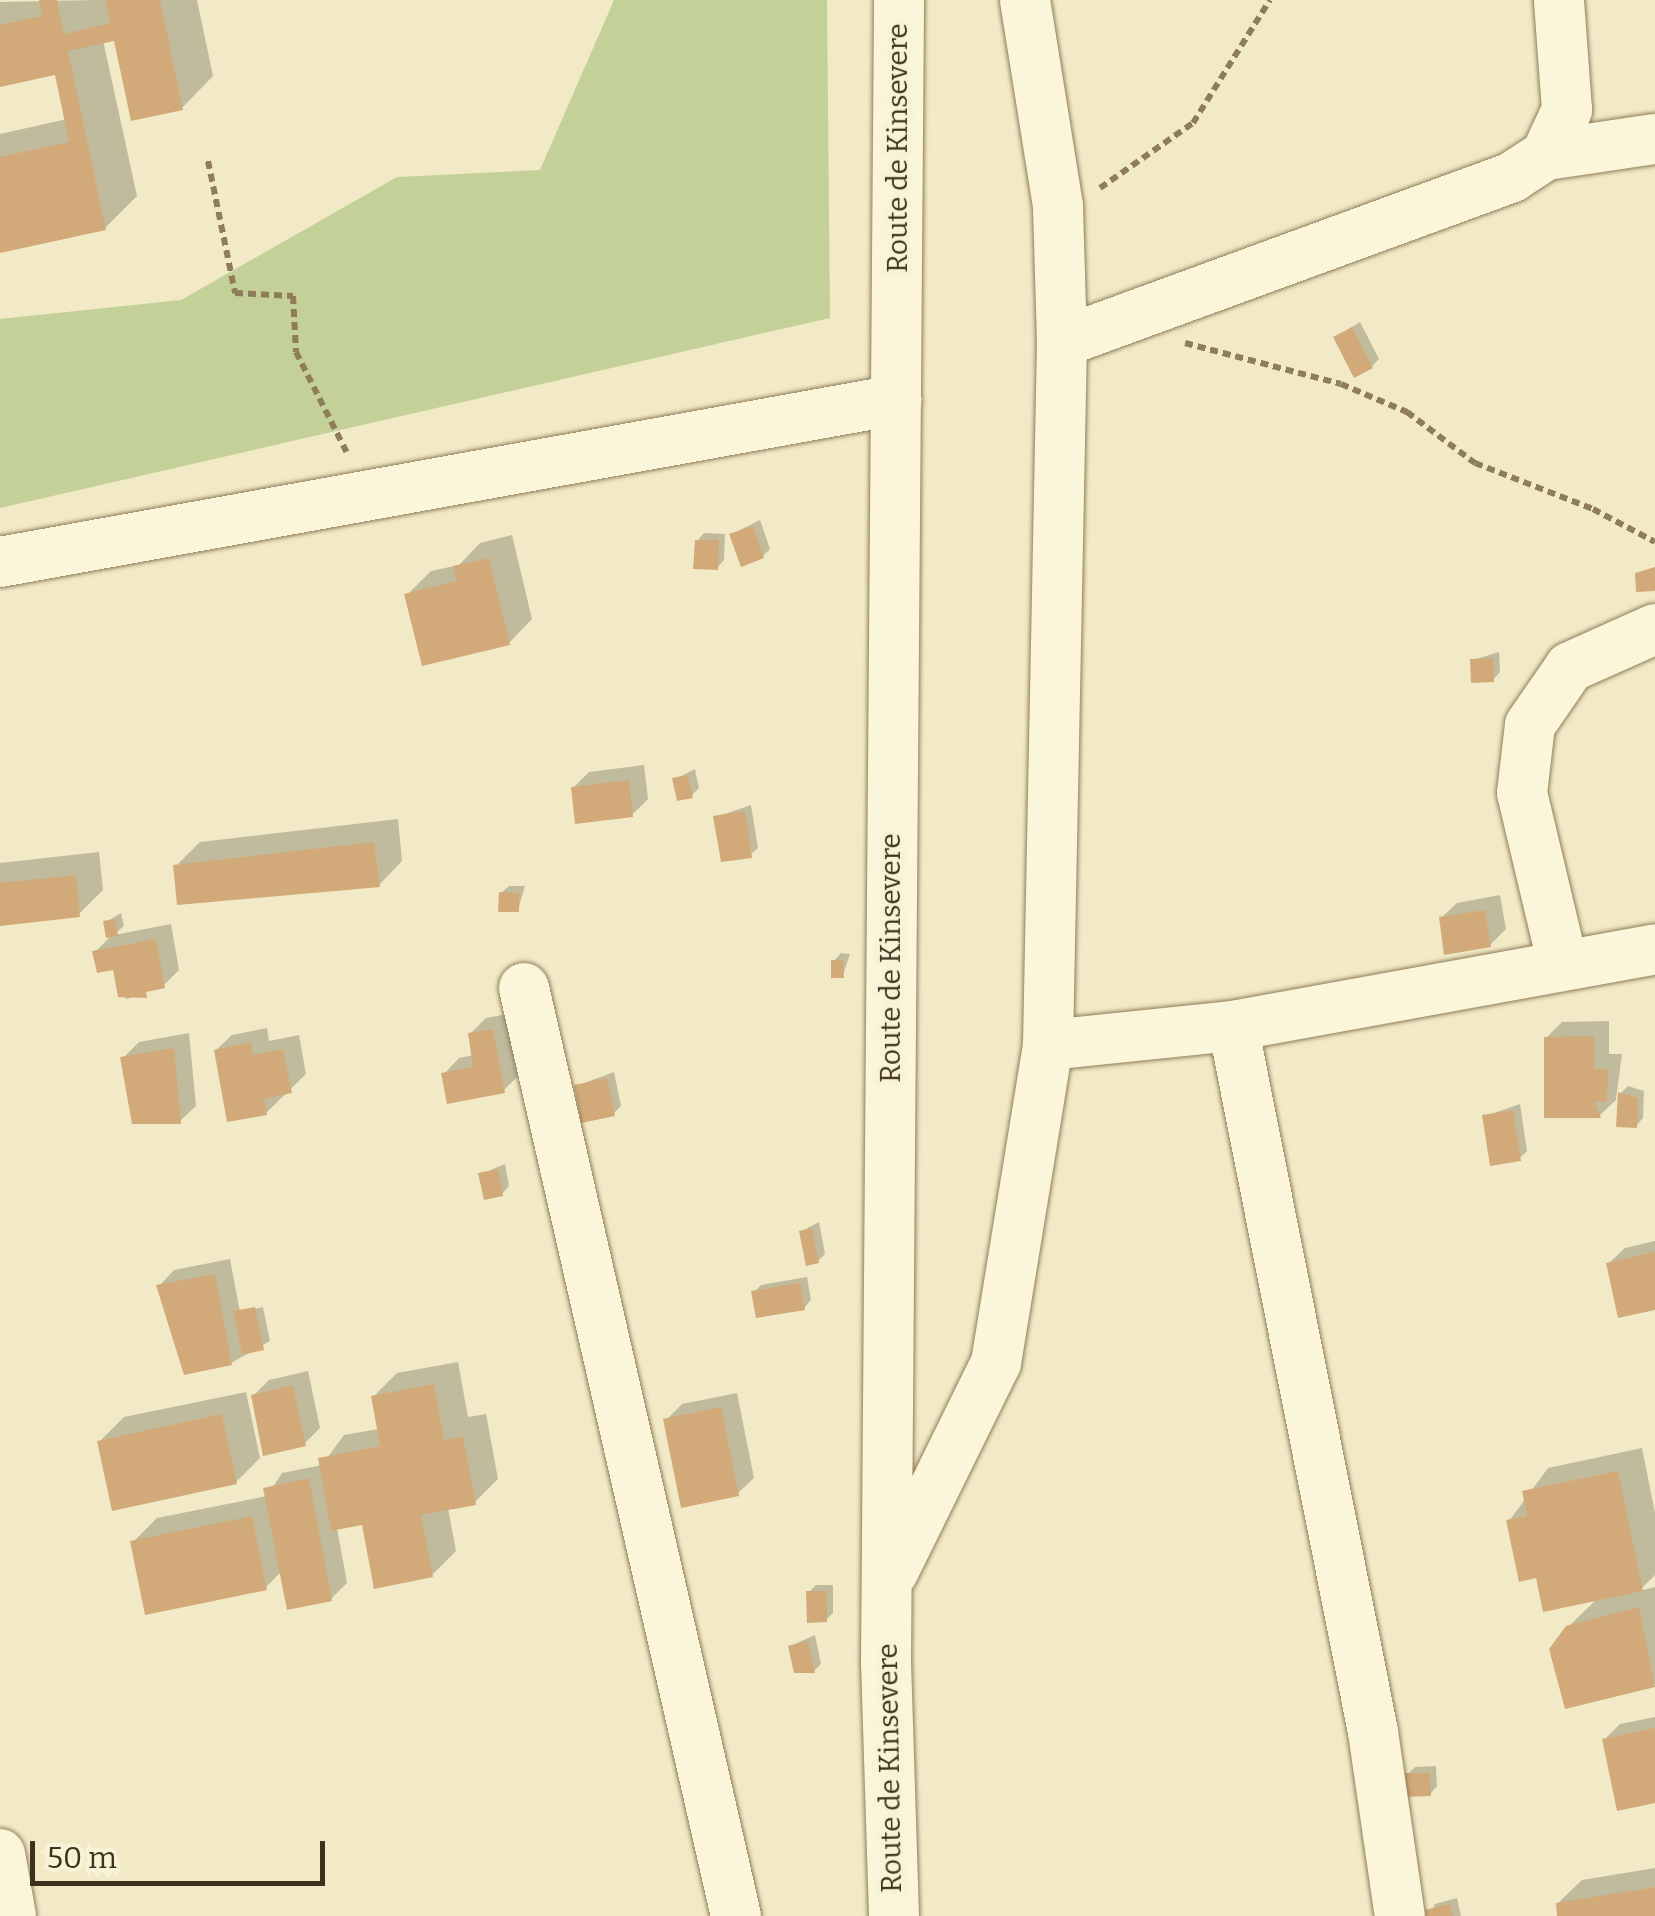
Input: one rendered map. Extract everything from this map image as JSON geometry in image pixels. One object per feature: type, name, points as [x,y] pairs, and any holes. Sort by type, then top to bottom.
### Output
[{"type":"street","name":"Route de Kinsevere","points":[[894,1916],[886,1586],[899,0]]},
{"type":"street","points":[[886,1586],[996,1363],[1048,1045],[1062,342],[1058,206],[1025,0]]},
{"type":"street","points":[[1546,155],[1566,110],[1560,0]]},
{"type":"street","points":[[1062,342],[1512,177],[1546,155],[1655,139]]},
{"type":"street","points":[[0,562],[373,491],[896,400]]},
{"type":"street","points":[[1562,966],[1522,793],[1530,724],[1570,667],[1655,629]]},
{"type":"street","points":[[1048,1045],[1233,1026],[1655,949]]},
{"type":"street","points":[[524,988],[736,1916]]},
{"type":"street","points":[[1233,1026],[1373,1732],[1400,1916]]},
{"type":"street","points":[[0,1854],[11,1916]]},
{"type":"path","points":[[1058,206],[1122,178],[1192,123],[1270,0]]},
{"type":"path","points":[[208,161],[235,292],[293,296],[296,352],[342,446],[373,491]]},
{"type":"path","points":[[1138,313],[1188,345],[1292,366],[1407,412],[1476,463],[1593,508],[1655,542]]},
{"type":"green space","points":[[614,0],[827,0],[830,318],[0,508],[0,319],[181,300],[397,177],[540,170]]},
{"type":"building","points":[[39,0],[57,0],[64,34],[110,23],[105,0],[160,0],[183,110],[131,121],[114,41],[68,51],[106,230],[0,253],[0,157],[69,142],[55,75],[0,87],[0,25],[42,16]]},
{"type":"building","points":[[1352,327],[1373,368],[1354,378],[1333,337]]},
{"type":"building","points":[[753,526],[764,558],[741,567],[729,534]]},
{"type":"building","points":[[695,540],[719,540],[718,570],[693,569]]},
{"type":"building","points":[[489,558],[510,645],[422,666],[404,594],[457,581],[453,566]]},
{"type":"building","points":[[1655,567],[1655,591],[1636,592],[1635,573]]},
{"type":"building","points":[[1493,658],[1494,682],[1471,683],[1470,659]]},
{"type":"building","points":[[688,775],[693,798],[677,801],[672,778]]},
{"type":"building","points":[[629,780],[633,817],[575,824],[571,787]]},
{"type":"building","points":[[745,811],[752,858],[721,862],[713,816]]},
{"type":"building","points":[[374,842],[380,887],[177,905],[173,865]]},
{"type":"building","points":[[76,875],[80,917],[0,926],[0,883]]},
{"type":"building","points":[[499,892],[519,893],[519,912],[498,912]]},
{"type":"building","points":[[1485,910],[1491,947],[1444,955],[1439,917]]},
{"type":"building","points":[[115,919],[118,936],[106,938],[103,921]]},
{"type":"building","points":[[156,939],[165,988],[146,992],[147,998],[118,997],[113,970],[97,973],[92,951]]},
{"type":"building","points":[[831,960],[843,960],[844,978],[831,978]]},
{"type":"building","points":[[493,1029],[505,1093],[447,1104],[441,1073],[473,1067],[468,1033]]},
{"type":"building","points":[[1594,1036],[1594,1069],[1608,1069],[1607,1102],[1595,1102],[1601,1118],[1544,1118],[1544,1037]]},
{"type":"building","points":[[251,1042],[253,1055],[283,1049],[292,1093],[264,1099],[267,1115],[227,1122],[214,1050]]},
{"type":"building","points":[[174,1048],[181,1124],[132,1124],[120,1057]]},
{"type":"building","points":[[607,1078],[615,1116],[581,1123],[574,1085]]},
{"type":"building","points":[[1618,1092],[1638,1098],[1637,1128],[1616,1127]]},
{"type":"building","points":[[1513,1110],[1521,1161],[1490,1166],[1482,1115]]},
{"type":"building","points":[[498,1169],[503,1196],[484,1200],[478,1173]]},
{"type":"building","points":[[812,1228],[819,1263],[806,1266],[799,1231]]},
{"type":"building","points":[[1655,1252],[1655,1310],[1618,1318],[1606,1263]]},
{"type":"building","points":[[215,1274],[232,1365],[184,1375],[156,1285]]},
{"type":"building","points":[[800,1283],[805,1310],[756,1318],[751,1291]]},
{"type":"building","points":[[255,1307],[264,1350],[242,1355],[233,1311]]},
{"type":"building","points":[[434,1384],[444,1440],[463,1436],[476,1505],[421,1515],[433,1577],[374,1589],[362,1525],[331,1531],[318,1458],[380,1446],[371,1396]]},
{"type":"building","points":[[293,1385],[306,1446],[263,1456],[251,1395]]},
{"type":"building","points":[[721,1407],[739,1496],[681,1508],[663,1419]]},
{"type":"building","points":[[222,1414],[237,1484],[112,1511],[97,1441]]},
{"type":"building","points":[[1618,1471],[1643,1591],[1543,1612],[1536,1578],[1519,1582],[1506,1520],[1527,1516],[1522,1491]]},
{"type":"building","points":[[309,1478],[332,1601],[287,1610],[263,1488]]},
{"type":"building","points":[[252,1516],[267,1590],[145,1615],[130,1541]]},
{"type":"building","points":[[806,1591],[827,1591],[827,1622],[807,1623]]},
{"type":"building","points":[[1639,1607],[1655,1687],[1565,1709],[1549,1649],[1566,1626]]},
{"type":"building","points":[[808,1641],[815,1673],[794,1673],[788,1646]]},
{"type":"building","points":[[1655,1728],[1655,1803],[1617,1811],[1602,1739]]},
{"type":"building","points":[[1405,1773],[1430,1773],[1431,1796],[1406,1797]]},
{"type":"building","points":[[1655,1887],[1655,1916],[1557,1916],[1556,1903]]},
{"type":"building","points":[[1450,1904],[1453,1916],[1426,1916],[1425,1910]]}]
